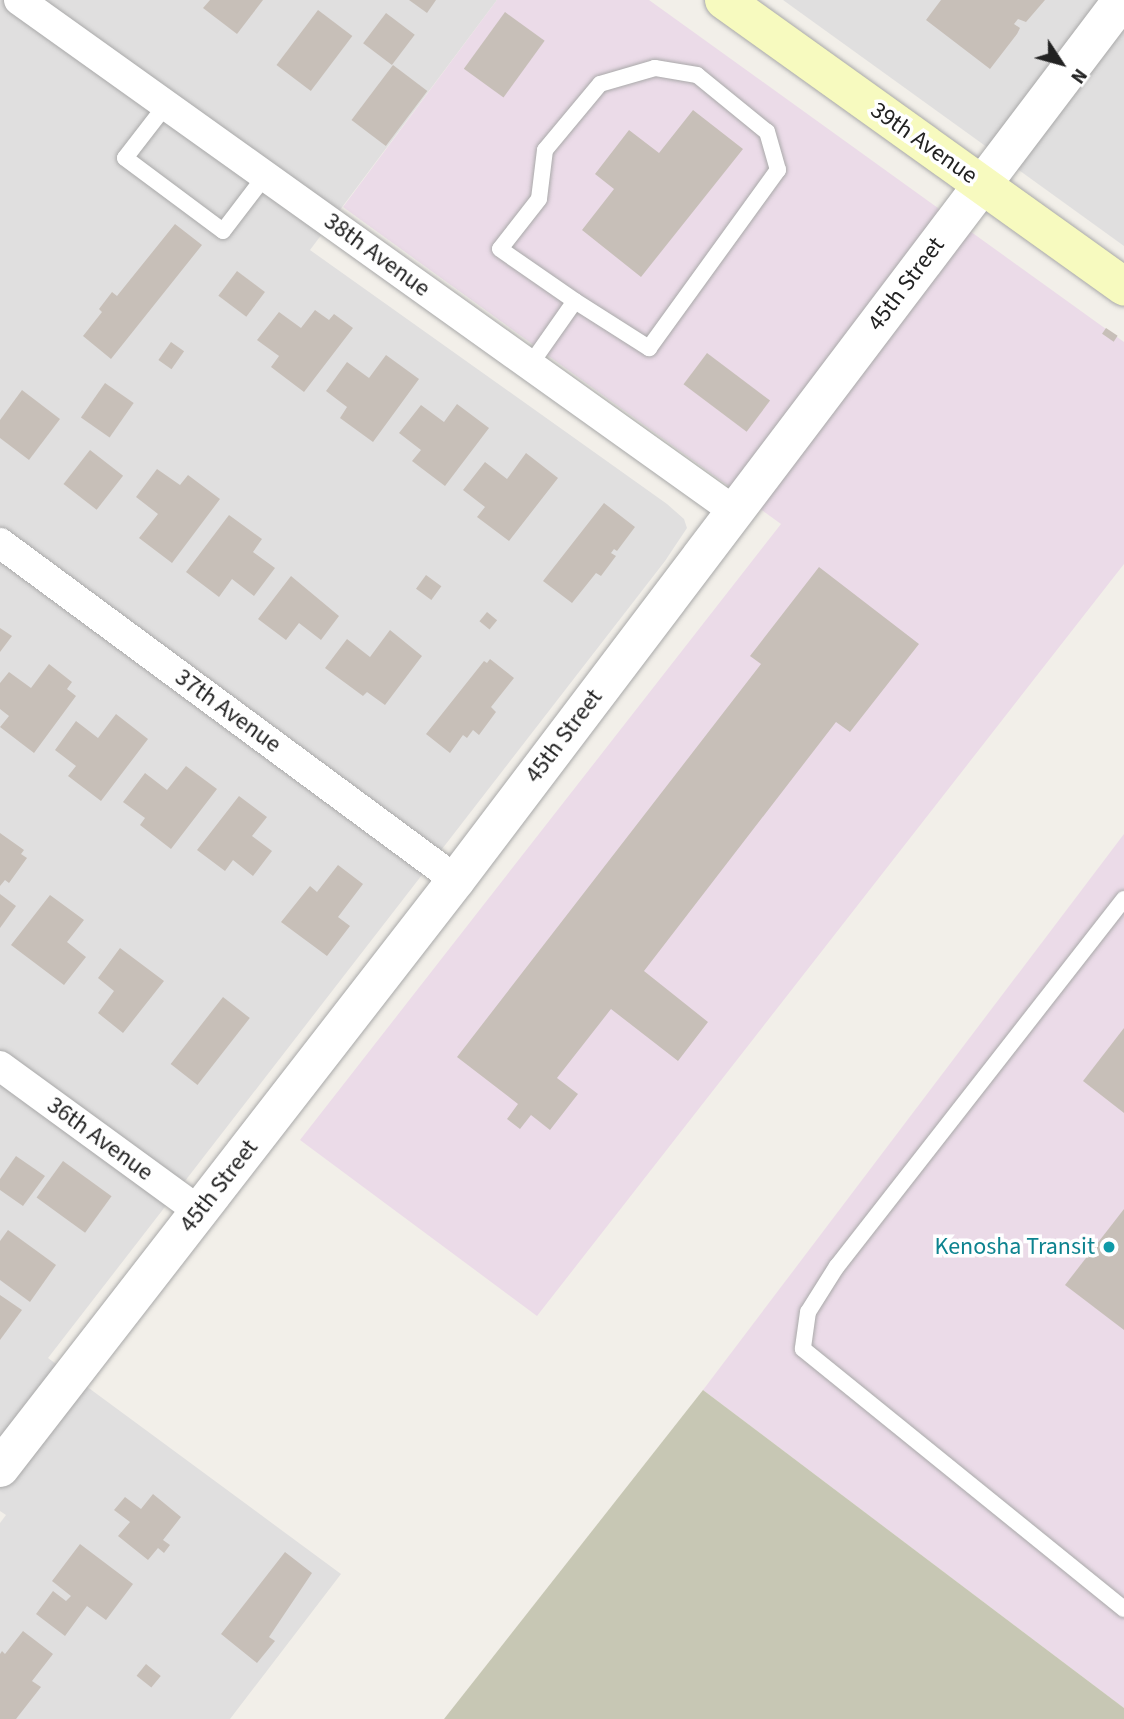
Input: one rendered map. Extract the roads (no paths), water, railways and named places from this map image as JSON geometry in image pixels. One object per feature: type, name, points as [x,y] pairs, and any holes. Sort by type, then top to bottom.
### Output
[{"type":"main road","name":"39th Avenue","points":[[724,0],[1124,286]]},
{"type":"street","name":"38th Avenue","points":[[19,0],[734,510]]},
{"type":"street","name":"45th Street","points":[[0,1468],[456,880],[1122,0]]},
{"type":"street","name":"37th Avenue","points":[[0,543],[456,880]]},
{"type":"street","name":"36th Avenue","points":[[0,1066],[200,1212]]},
{"type":"lane","points":[[654,68],[696,75],[767,132],[778,170],[649,348],[575,301],[500,249],[538,199],[545,150],[600,85],[654,68]]},
{"type":"lane","points":[[166,105],[125,158],[223,231],[265,176]]},
{"type":"lane","points":[[530,365],[575,301]]},
{"type":"lane","points":[[1124,899],[837,1266],[808,1312],[803,1349],[1124,1609]]},
{"type":"place","name":"Kenosha Transit","points":[[1109,1247]]}]
